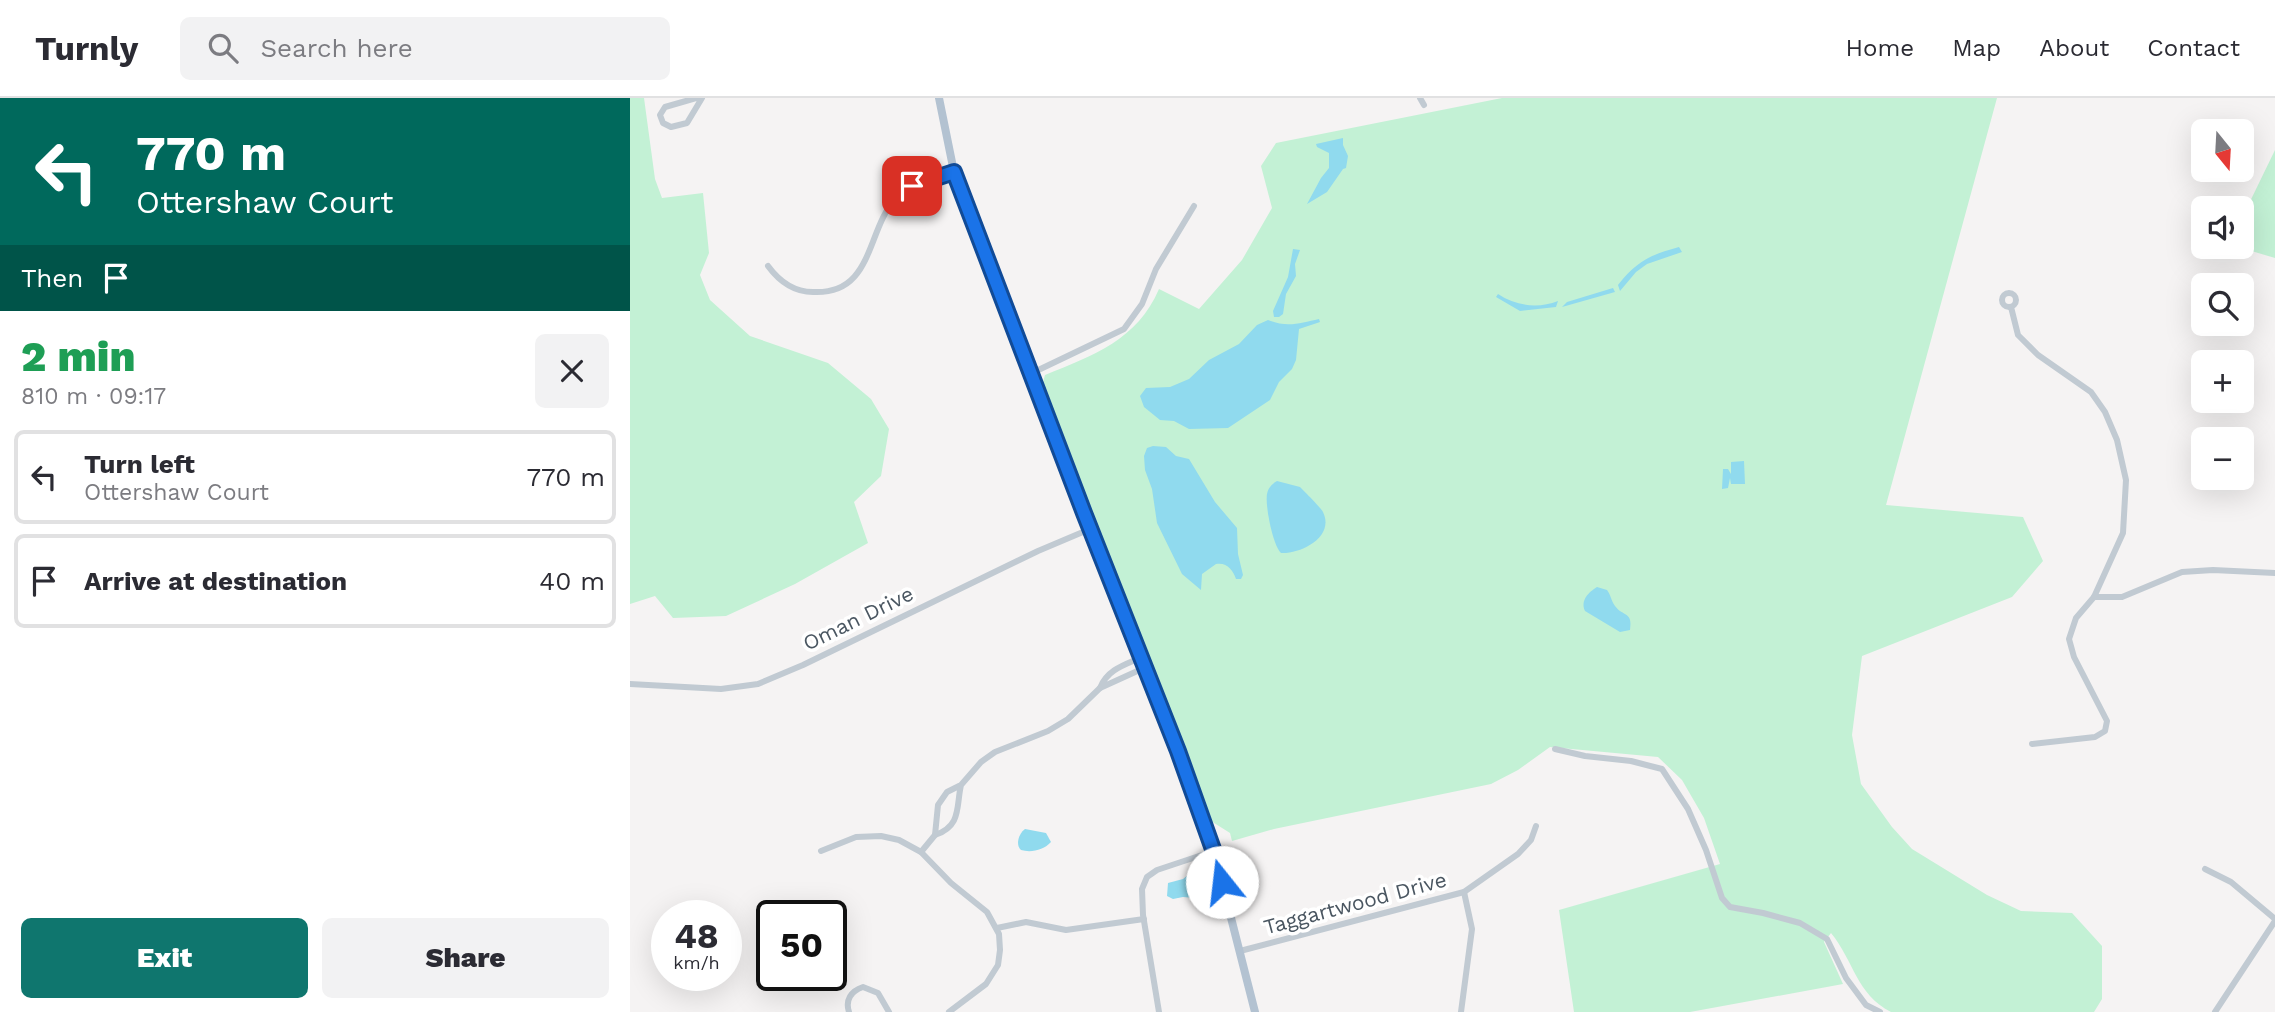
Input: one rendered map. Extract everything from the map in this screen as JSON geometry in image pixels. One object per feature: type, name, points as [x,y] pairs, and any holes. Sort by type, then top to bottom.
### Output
[{"type":"main road","points":[[939,98],[954,172],[1178,751],[1214,852],[1255,1012]]},
{"type":"street","points":[[696,98],[665,107],[660,115],[663,123],[672,127],[687,122],[702,98]]},
{"type":"street","points":[[768,266],[780,279],[801,290],[821,292],[840,287],[856,276],[864,265],[887,209],[896,198],[912,186],[954,172]]},
{"type":"street","points":[[1030,374],[1124,329],[1142,304],[1156,269],[1194,206]]},
{"type":"street","points":[[2011,307],[2018,335],[2038,355],[2091,392],[2105,412],[2117,440],[2126,480],[2123,533],[2094,597],[2076,618],[2069,639],[2074,657],[2107,721],[2105,731],[2095,737],[2032,744]]},
{"type":"street","name":"Oman Drive","points":[[630,684],[721,689],[758,684],[1090,529]]},
{"type":"street","points":[[2094,597],[2122,597],[2182,572],[2213,570],[2275,573]]},
{"type":"street","points":[[1100,688],[1112,671],[1140,658]]},
{"type":"street","points":[[935,835],[940,801],[947,792],[961,785],[981,762],[995,752],[1053,729],[1068,719],[1100,688],[1144,668]]},
{"type":"street","points":[[1555,749],[1585,756],[1631,761],[1662,769],[1688,809],[1706,850],[1722,898],[1730,907],[1800,923],[1827,939],[1846,978],[1867,1005],[1880,1012]]},
{"type":"street","points":[[921,852],[935,835],[949,828],[958,816],[961,785]]},
{"type":"street","name":"Taggartwood Drive","points":[[1240,951],[1464,892],[1518,854],[1531,840],[1536,826]]},
{"type":"street","points":[[821,851],[849,838],[875,835],[899,840],[921,852],[951,883],[983,908],[997,928],[1000,950],[994,973],[982,987],[949,1012]]},
{"type":"street","points":[[1159,1012],[1141,893],[1149,875],[1161,868],[1214,852]]},
{"type":"street","points":[[2205,869],[2231,882],[2275,920],[2215,1012]]},
{"type":"street","points":[[1461,1012],[1472,929],[1464,892]]},
{"type":"street","points":[[997,928],[1026,922],[1066,930],[1144,919]]},
{"type":"street","points":[[849,1012],[851,994],[866,987],[878,993],[889,1012]]},
{"type":"green space","points":[[630,98],[644,98],[655,179],[662,198],[703,193],[709,253],[700,275],[710,300],[750,336],[828,363],[871,399],[889,429],[881,476],[854,502],[868,543],[795,584],[726,616],[673,618],[655,596],[630,604]]},
{"type":"green space","points":[[1502,98],[1997,98],[1886,505],[2023,517],[2043,561],[2012,597],[1862,656],[1852,735],[1861,784],[1892,827],[1912,849],[1987,895],[2021,911],[2072,913],[2102,946],[2102,999],[2094,1012],[1891,1012],[1870,996],[1831,933],[1824,942],[1843,984],[1690,1012],[1574,1012],[1559,910],[1720,864],[1704,818],[1682,780],[1658,757],[1550,747],[1518,770],[1491,784],[1274,829],[1232,841],[1230,833],[1211,821],[1044,399],[1045,375],[1112,344],[1139,321],[1159,289],[1199,309],[1242,260],[1272,208],[1261,166],[1276,143]]},
{"type":"green space","points":[[2275,150],[2275,258],[2254,252],[2253,196]]},
{"type":"water","points":[[1343,138],[1348,156],[1346,168],[1327,192],[1307,204],[1329,168],[1329,153],[1316,144]]},
{"type":"water","points":[[1679,247],[1682,252],[1647,264],[1636,272],[1620,291],[1618,285],[1631,270],[1652,256]]},
{"type":"water","points":[[1293,249],[1300,250],[1295,264],[1296,276],[1286,294],[1283,314],[1274,317],[1273,311],[1288,277]]},
{"type":"water","points":[[1613,288],[1615,292],[1562,307],[1567,302]]},
{"type":"water","points":[[1498,294],[1527,305],[1558,301],[1556,307],[1520,311],[1496,297]]},
{"type":"water","points":[[1319,319],[1320,322],[1299,329],[1296,360],[1292,369],[1279,382],[1270,400],[1228,428],[1189,429],[1174,421],[1160,420],[1144,407],[1140,396],[1146,388],[1170,387],[1189,379],[1209,360],[1239,344],[1257,325],[1268,320],[1288,324]]},
{"type":"water","points":[[1166,447],[1176,456],[1189,459],[1215,502],[1237,528],[1238,554],[1243,575],[1241,579],[1236,579],[1226,565],[1216,564],[1202,574],[1201,590],[1182,574],[1157,523],[1144,456],[1147,448]]},
{"type":"water","points":[[1744,461],[1745,484],[1731,484],[1730,478],[1728,488],[1722,489],[1723,469],[1728,469],[1731,474],[1731,462]]},
{"type":"water","points":[[1277,481],[1300,487],[1323,512],[1324,529],[1320,536],[1298,551],[1281,553],[1273,534],[1267,500],[1270,486]]},
{"type":"water","points":[[1597,587],[1607,590],[1615,606],[1629,617],[1630,630],[1620,632],[1585,611],[1584,600]]},
{"type":"water","points":[[1025,829],[1046,833],[1051,842],[1037,850],[1021,850],[1018,839]]},
{"type":"water","points":[[1199,871],[1203,872],[1206,882],[1206,899],[1173,899],[1167,896],[1168,883],[1183,879],[1191,873],[1197,876]]},
{"type":"route","points":[[912,186],[954,172],[1178,751],[1222,882]]}]
